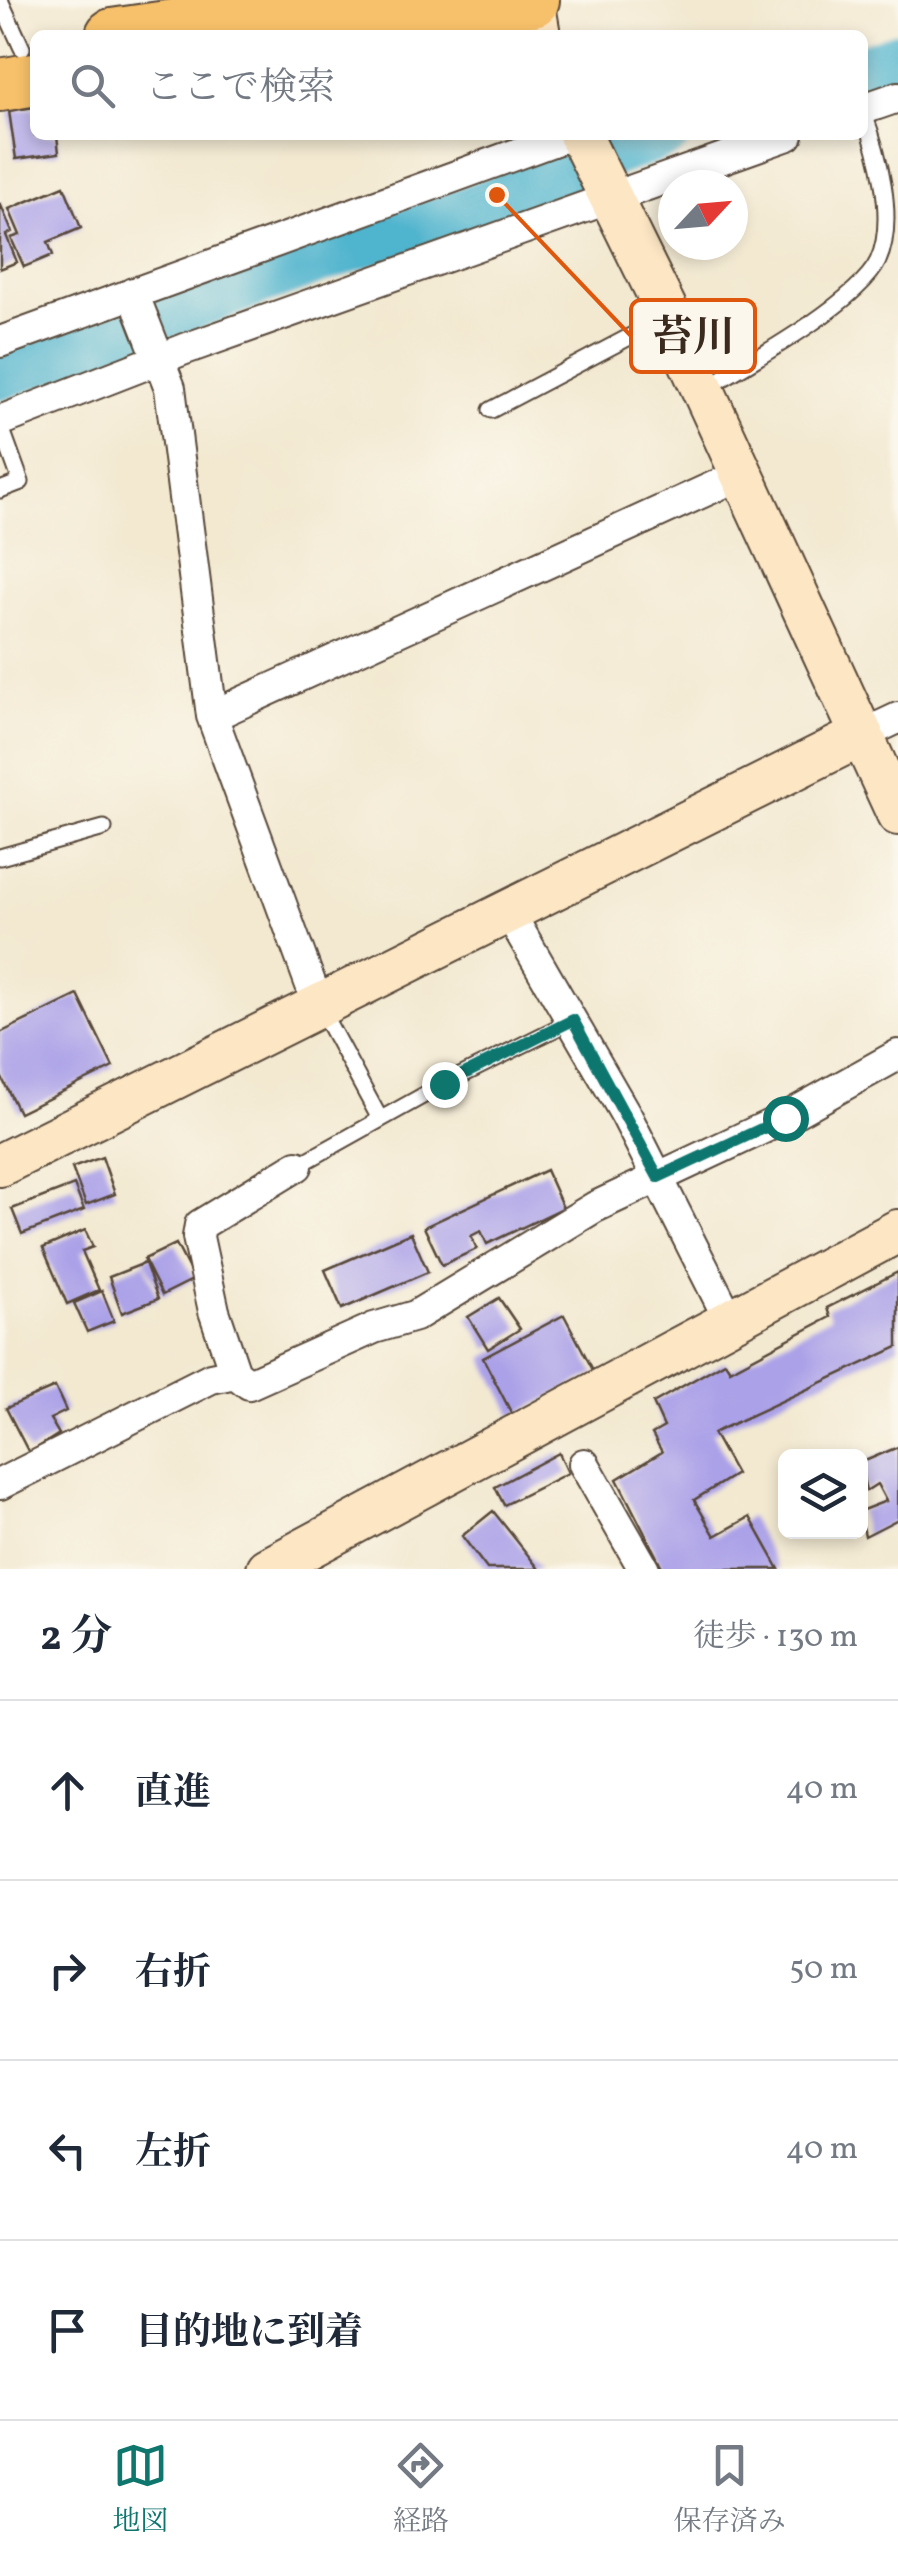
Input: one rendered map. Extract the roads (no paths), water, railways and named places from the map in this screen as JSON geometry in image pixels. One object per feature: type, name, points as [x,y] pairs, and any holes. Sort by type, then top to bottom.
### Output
[{"type":"highway","points":[[146,30],[352,0]]},
{"type":"highway","points":[[344,30],[533,0]]},
{"type":"street","points":[[533,0],[538,30]]},
{"type":"street","points":[[868,108],[898,96]]},
{"type":"street","points":[[0,342],[134,298],[569,140]]},
{"type":"street","points":[[579,140],[742,474],[880,726],[898,814]]},
{"type":"street","points":[[0,423],[157,358],[607,192],[772,140]]},
{"type":"street","points":[[134,298],[170,388],[212,716],[319,1007]]},
{"type":"street","points":[[212,716],[742,474]]},
{"type":"street","points":[[4,1153],[319,1007],[880,726]]},
{"type":"street","points":[[507,910],[573,1020],[730,1320]]},
{"type":"street","points":[[297,1166],[200,1225],[198,1236],[214,1311],[234,1372],[249,1384],[374,1328],[415,1316],[596,1207],[785,1118],[898,1055]]},
{"type":"street","points":[[268,1569],[898,1231]]},
{"type":"street","points":[[0,1484],[211,1378],[234,1372]]},
{"type":"street","points":[[584,1464],[644,1569]]},
{"type":"lane","points":[[0,0],[18,62]]},
{"type":"lane","points":[[702,390],[780,345],[856,287],[879,258],[882,161],[868,123]]},
{"type":"lane","points":[[491,410],[668,316]]},
{"type":"lane","points":[[0,423],[21,482],[0,490]]},
{"type":"lane","points":[[0,856],[104,828]]},
{"type":"lane","points":[[319,1007],[380,1119]]},
{"type":"lane","points":[[297,1166],[573,1020]]},
{"type":"waterway","points":[[868,65],[898,55]]},
{"type":"waterway","points":[[0,378],[654,140]]},
{"type":"place","name":"苔川","points":[[497,195]]}]
